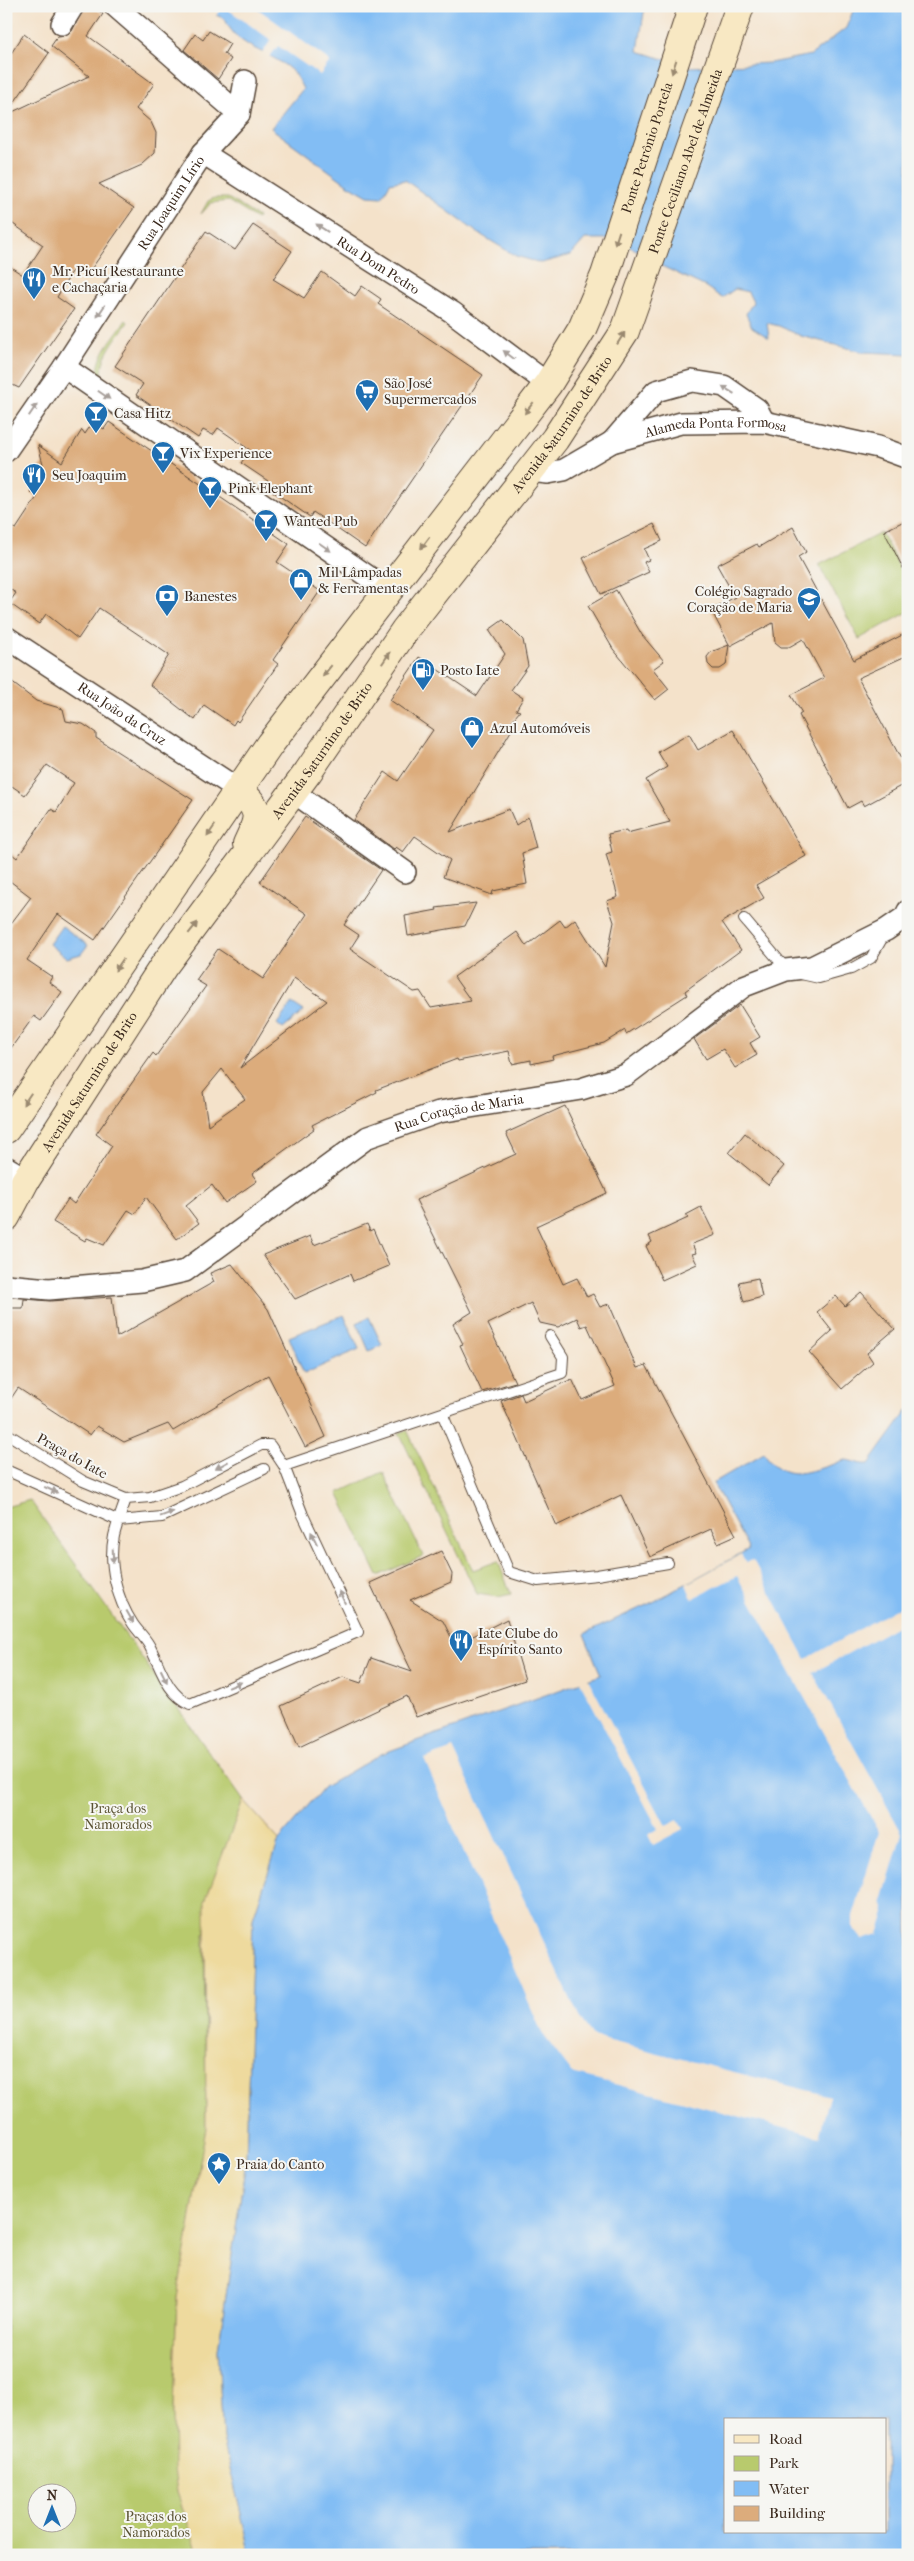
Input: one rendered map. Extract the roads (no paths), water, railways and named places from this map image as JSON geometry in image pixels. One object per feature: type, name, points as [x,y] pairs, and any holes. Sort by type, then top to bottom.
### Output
[{"type":"main road","name":"Ponte Ceciliano Abel de Almeida","points":[[642,290],[740,6]]},
{"type":"main road","name":"Ponte Petrônio Portela","points":[[548,384],[582,329],[605,275],[691,14]]},
{"type":"main road","name":"Avenida Saturnino de Brito","points":[[6,1216],[16,1175],[163,967],[227,884],[292,791],[308,772],[405,630],[555,439],[621,338],[642,290]]},
{"type":"main road","points":[[6,1129],[270,744],[548,384]]},
{"type":"main road","points":[[227,884],[256,826],[258,814],[254,804],[239,790]]},
{"type":"street","points":[[62,24],[73,6]]},
{"type":"street","points":[[115,6],[239,114]]},
{"type":"street","points":[[239,114],[245,81]]},
{"type":"street","name":"Rua Joaquim Lírio","points":[[6,451],[64,368],[203,153],[239,114]]},
{"type":"street","name":"Rua Dom Pedro","points":[[203,153],[452,312],[548,384]]},
{"type":"street","points":[[64,368],[389,591]]},
{"type":"street","points":[[612,442],[656,391],[692,381],[724,386],[757,409],[764,422]]},
{"type":"street","name":"Alameda Ponta Formosa","points":[[530,472],[548,473],[564,470],[612,442],[681,423],[764,422],[878,447],[908,458]]},
{"type":"street","name":"Rua João da Cruz","points":[[6,637],[239,790]]},
{"type":"street","points":[[292,791],[405,872]]},
{"type":"street","name":"Rua Coração de Maria","points":[[6,1285],[49,1289],[142,1282],[185,1271],[368,1137],[439,1112],[581,1089],[626,1075],[744,986],[786,970],[812,967],[886,930],[905,917],[908,911]]},
{"type":"lane","points":[[744,919],[786,970]]},
{"type":"lane","points":[[284,1466],[562,1373],[563,1357],[550,1336]]},
{"type":"lane","points":[[442,1413],[508,1572],[538,1581],[597,1576],[668,1563]]},
{"type":"lane","name":"Praça do Iate","points":[[6,1434],[83,1481],[126,1499]]},
{"type":"lane","points":[[266,1444],[270,1445],[284,1466],[303,1515],[358,1632],[190,1704],[180,1700],[171,1689],[147,1641],[133,1625],[118,1590],[112,1552],[126,1499],[150,1497],[182,1486],[266,1444]]},
{"type":"lane","points":[[6,1470],[119,1521],[162,1517],[264,1469]]},
{"type":"water","points":[[196,6],[645,6],[638,51],[689,67],[770,63],[811,55],[846,28],[855,6],[908,6],[908,354],[863,352],[801,336],[767,323],[769,338],[752,327],[746,314],[753,302],[748,292],[735,289],[722,298],[706,287],[653,262],[637,250],[610,239],[585,239],[571,255],[541,263],[516,256],[478,233],[405,180],[390,183],[382,197],[368,196],[347,184],[271,128],[303,89],[293,72],[282,63],[237,37],[225,19]]},
{"type":"water","points":[[62,926],[88,945],[81,954],[67,958],[49,944]]},
{"type":"water","points":[[292,1003],[304,1011],[283,1029],[277,1024]]},
{"type":"water","points":[[344,1315],[359,1349],[304,1374],[289,1337]]},
{"type":"water","points":[[369,1317],[382,1345],[369,1351],[357,1323]]},
{"type":"water","points":[[908,1410],[908,2555],[251,2555],[223,2439],[218,2350],[246,2161],[253,1919],[279,1840],[324,1787],[381,1754],[601,1675],[584,1634],[655,1601],[749,1549],[713,1483],[764,1453],[778,1468],[794,1473],[811,1471],[844,1460],[869,1464]]},
{"type":"place","name":"Mr. Picuí Restaurante e Cachaçaria","points":[[34,300]]},
{"type":"place","name":"São José Supermercados","points":[[367,412]]},
{"type":"place","name":"Casa Hitz","points":[[96,434]]},
{"type":"place","name":"Vix Experience","points":[[163,474]]},
{"type":"place","name":"Seu Joaquim","points":[[34,496]]},
{"type":"place","name":"Pink Elephant","points":[[210,509]]},
{"type":"place","name":"Wanted Pub","points":[[266,542]]},
{"type":"place","name":"Mil Lâmpadas & Ferramentas","points":[[301,601]]},
{"type":"place","name":"Banestes","points":[[167,617]]},
{"type":"place","name":"Colégio Sagrado Coração de Maria","points":[[809,620]]},
{"type":"place","name":"Posto Iate","points":[[423,691]]},
{"type":"place","name":"Azul Automóveis","points":[[472,749]]},
{"type":"place","name":"Iate Clube do Espírito Santo","points":[[461,1662]]},
{"type":"place","name":"Praia do Canto","points":[[219,2185]]},
{"type":"park label","name":"Praça dos Namorados","points":[[118,1816]]},
{"type":"park label","name":"Praças dos Namorados","points":[[156,2524]]}]
